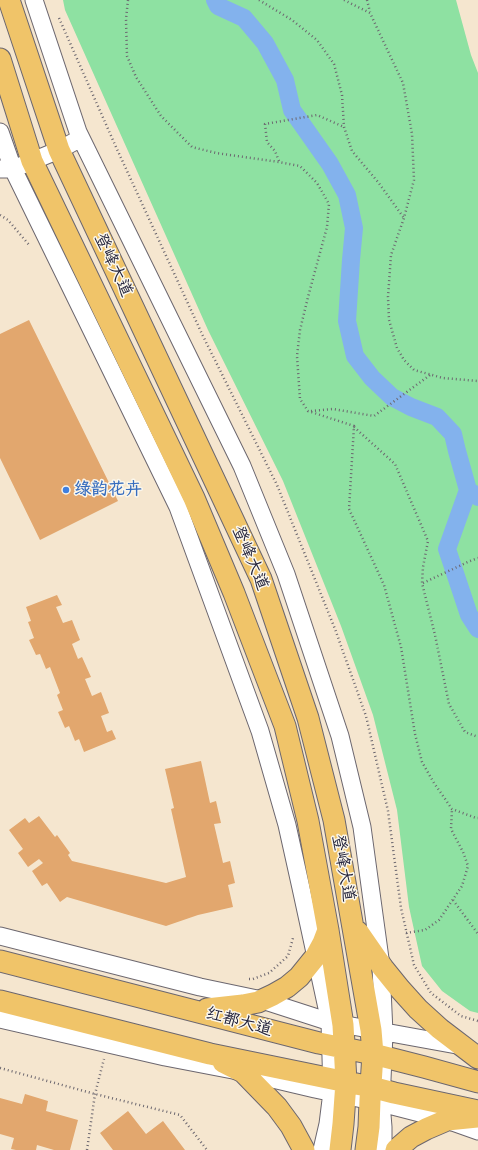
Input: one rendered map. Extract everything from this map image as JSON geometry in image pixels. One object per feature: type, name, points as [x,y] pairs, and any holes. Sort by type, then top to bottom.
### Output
[{"type":"main road","name":"登峰大道","points":[[9,0],[59,150],[261,579],[308,718],[334,820],[353,924],[378,1031],[376,1095],[369,1126],[366,1150]]},
{"type":"main road","name":"登峰大道","points":[[0,59],[32,161],[194,498],[234,593],[285,726],[308,821],[328,930],[343,1124],[340,1150]]},
{"type":"main road","points":[[353,924],[381,966],[418,1009],[440,1029],[473,1052]]},
{"type":"main road","points":[[192,1010],[243,1005],[262,1000],[287,987],[299,976],[316,956],[328,930]]},
{"type":"main road","name":"红都大道","points":[[0,961],[337,1047],[424,1067],[478,1082]]},
{"type":"main road","name":"红都大道","points":[[0,1001],[339,1087],[376,1095],[478,1111]]},
{"type":"main road","points":[[210,1054],[243,1072],[278,1107],[291,1126],[304,1150]]},
{"type":"main road","points":[[396,1150],[426,1129],[447,1120],[478,1117]]},
{"type":"street","points":[[34,0],[81,138],[242,466],[286,574],[340,736],[360,820],[381,966],[378,1031]]},
{"type":"street","points":[[0,132],[6,169],[178,507],[260,732],[287,825],[316,956],[336,1023]]},
{"type":"street","points":[[6,169],[32,161],[59,150],[81,138]]},
{"type":"street","points":[[0,936],[200,987],[262,1000],[336,1023],[473,1052]]},
{"type":"street","points":[[0,1019],[165,1057],[243,1072],[315,1089],[339,1087],[322,1150]]},
{"type":"street","points":[[376,1095],[392,1107],[447,1120],[478,1131]]},
{"type":"street","points":[[376,1095],[383,1127],[383,1150]]},
{"type":"path","points":[[128,0],[126,19],[127,56],[136,77],[161,116],[192,147],[216,153],[300,166],[317,182],[329,204],[327,227],[300,330],[297,356],[300,399],[308,411],[354,426],[395,464],[428,541],[423,567],[422,583],[435,635],[449,704],[465,732],[478,737]]},
{"type":"path","points":[[259,0],[292,20],[317,40],[334,64],[342,95],[344,127],[352,151],[378,182],[404,218]]},
{"type":"path","points":[[344,0],[370,13]]},
{"type":"path","points":[[367,0],[370,13],[403,83],[412,134],[414,180],[404,218],[391,255],[388,297],[389,320],[397,348],[404,360],[414,370],[443,378],[478,381]]},
{"type":"path","points":[[279,162],[275,151],[267,142],[265,124],[317,115],[344,127]]},
{"type":"path","points":[[0,215],[8,220],[30,246]]},
{"type":"path","points":[[308,411],[333,409],[374,416],[431,375]]},
{"type":"path","points":[[354,426],[349,509],[384,585],[401,647],[415,734],[422,762],[452,809],[478,818]]},
{"type":"path","points":[[422,583],[478,558]]},
{"type":"path","points":[[452,809],[451,829],[463,852],[468,866],[462,886],[439,920],[425,930],[406,933],[414,965],[431,993],[461,1016],[478,1022]]},
{"type":"path","points":[[453,900],[478,934]]},
{"type":"path","points":[[248,979],[253,979],[269,972],[288,956],[295,933]]},
{"type":"path","points":[[87,1150],[95,1094],[104,1059],[111,1061]]},
{"type":"path","points":[[0,1068],[180,1115],[207,1150]]},
{"type":"green space","points":[[63,0],[456,0],[471,55],[478,73],[478,1013],[470,1011],[442,991],[422,966],[409,907],[397,810],[373,715],[341,626],[283,481],[208,330],[65,10]]},
{"type":"building","points":[[29,320],[118,501],[40,540],[0,458],[0,334]]},
{"type":"building","points":[[57,595],[62,605],[56,607],[63,623],[72,620],[80,640],[72,644],[78,659],[82,657],[91,677],[85,679],[92,696],[101,692],[109,713],[101,716],[107,732],[112,730],[116,739],[84,752],[79,739],[75,741],[69,726],[65,728],[58,712],[63,710],[57,695],[60,693],[50,667],[46,669],[40,654],[36,655],[29,640],[34,638],[28,622],[31,621],[26,607]]},
{"type":"building","points":[[201,761],[210,803],[216,801],[221,823],[214,824],[223,863],[230,861],[235,883],[228,885],[233,907],[198,915],[166,926],[67,897],[60,902],[47,883],[42,886],[32,871],[43,863],[39,859],[28,867],[18,853],[23,849],[9,830],[25,818],[29,823],[39,816],[55,837],[57,835],[70,853],[68,855],[72,861],[166,883],[186,877],[171,809],[174,808],[165,769]]},
{"type":"building","points":[[25,1094],[48,1101],[46,1111],[78,1120],[70,1150],[54,1150],[37,1145],[36,1150],[11,1149],[14,1138],[0,1134],[0,1098],[22,1104]]},
{"type":"building","points":[[128,1111],[146,1134],[163,1121],[185,1150],[113,1150],[100,1133]]},
{"type":"waterway","points":[[215,0],[218,6],[244,18],[265,43],[285,80],[292,110],[330,164],[347,195],[354,228],[347,321],[355,356],[372,378],[392,397],[411,407],[437,417],[453,434],[468,490],[478,497]]},
{"type":"waterway","points":[[468,490],[447,549],[469,615],[478,629]]},
{"type":"place","name":"绿韵花卉","points":[[66,490]]}]
